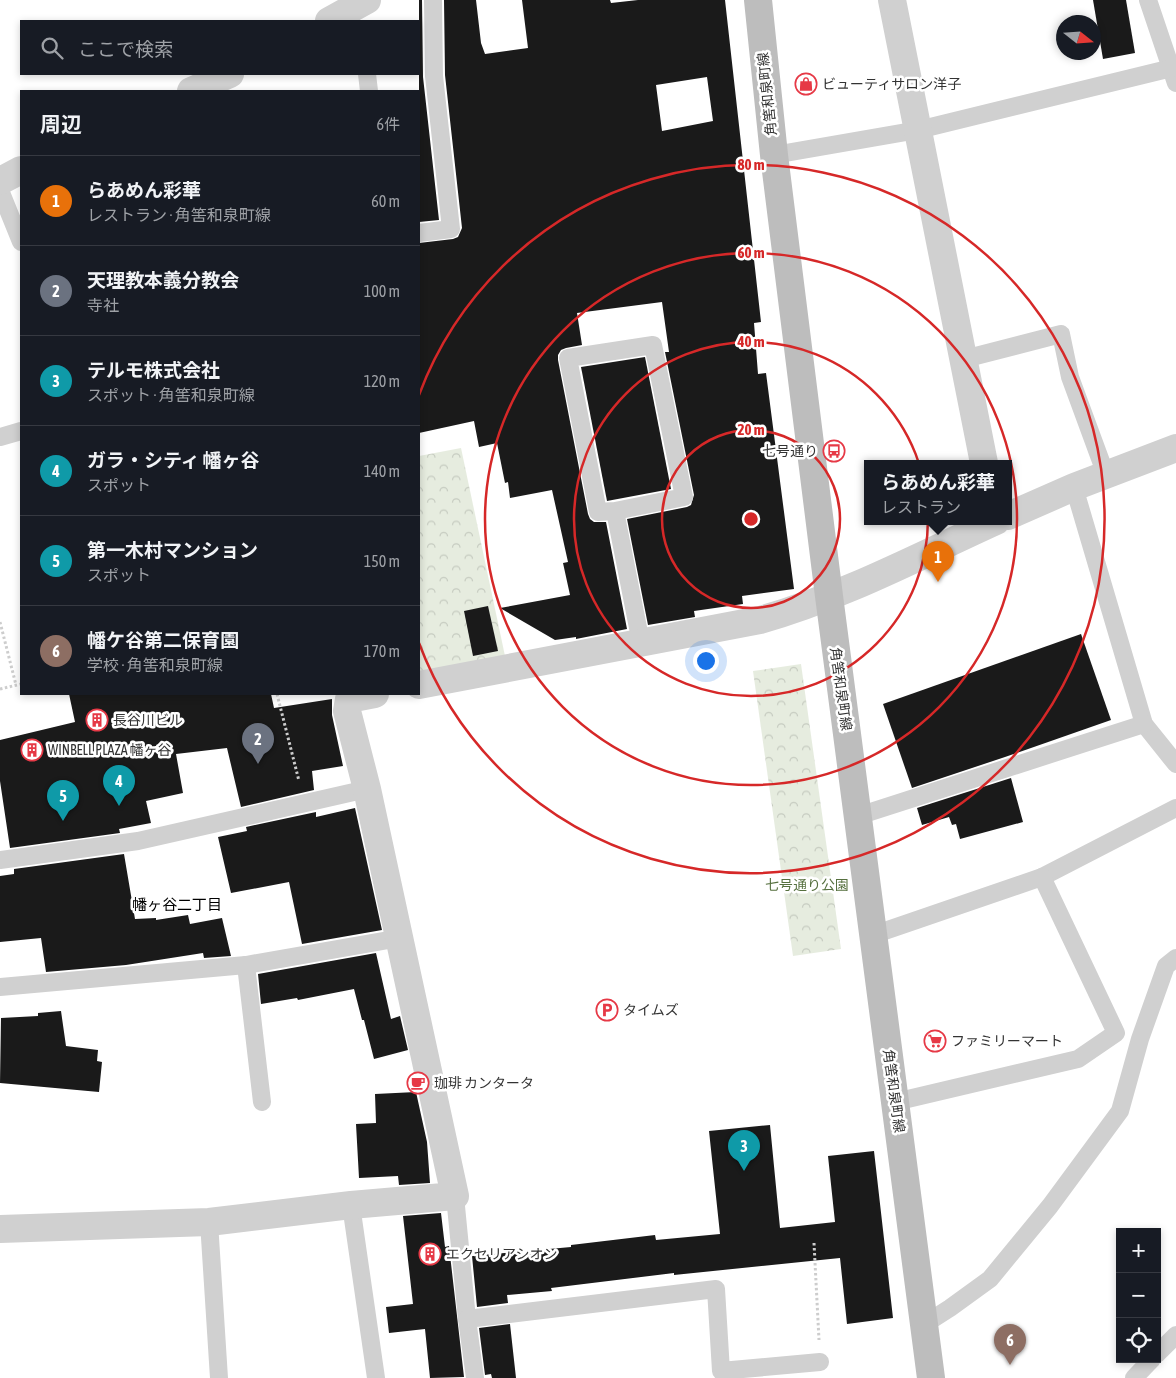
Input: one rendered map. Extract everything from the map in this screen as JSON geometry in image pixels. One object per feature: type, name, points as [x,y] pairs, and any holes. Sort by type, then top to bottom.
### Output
[{"type":"main road","name":"角筈和泉町線","points":[[758,0],[774,155],[829,596],[931,1378]]},
{"type":"street","points":[[892,0],[983,460]]},
{"type":"street","points":[[332,20],[362,8]]},
{"type":"street","points":[[193,90],[228,75]]},
{"type":"street","points":[[0,180],[20,170]]},
{"type":"street","points":[[1012,514],[1074,487],[1176,448]]},
{"type":"street","points":[[420,686],[760,620],[791,612],[987,525]]},
{"type":"street","points":[[0,1229],[209,1222],[455,1196],[367,788],[347,711],[362,696]]},
{"type":"lane","points":[[420,232],[450,229],[434,76],[433,0]]},
{"type":"lane","points":[[774,155],[918,130],[1174,73],[1148,0]]},
{"type":"lane","points":[[367,75],[369,90]]},
{"type":"lane","points":[[0,190],[20,240]]},
{"type":"lane","points":[[964,359],[1061,334],[1070,377],[1106,475]]},
{"type":"lane","points":[[653,345],[684,497],[615,511],[598,512],[568,358],[653,345]]},
{"type":"lane","points":[[0,437],[20,431]]},
{"type":"lane","points":[[1074,487],[1144,724],[1176,764]]},
{"type":"lane","points":[[615,511],[641,643]]},
{"type":"lane","points":[[858,816],[1144,724]]},
{"type":"lane","points":[[0,860],[138,841],[367,788]]},
{"type":"lane","points":[[873,935],[1042,877],[1176,808]]},
{"type":"lane","points":[[896,1102],[1078,1059],[1116,1034],[1042,877]]},
{"type":"lane","points":[[0,987],[246,965],[400,938]]},
{"type":"lane","points":[[925,1324],[990,1279],[1050,1206],[1120,1111],[1140,1039],[1166,966],[1176,958]]},
{"type":"lane","points":[[246,965],[262,1102]]},
{"type":"lane","points":[[455,1196],[467,1319],[476,1378]]},
{"type":"lane","points":[[351,1206],[376,1378]]},
{"type":"lane","points":[[209,1222],[219,1378]]},
{"type":"lane","points":[[467,1319],[716,1289],[721,1370],[820,1362]]},
{"type":"lane","points":[[1161,1350],[1176,1335]]},
{"type":"lane","points":[[1134,1378],[1148,1363]]},
{"type":"path","points":[[0,622],[16,685]]},
{"type":"path","points":[[0,689],[20,684]]},
{"type":"path","points":[[277,695],[304,803]]},
{"type":"path","points":[[814,1243],[820,1362]]},
{"type":"green space","points":[[461,448],[505,656],[420,672],[420,456]]},
{"type":"green space","name":"七号通り公園","points":[[801,664],[841,949],[793,956],[753,671]]},
{"type":"building","points":[[419,0],[422,0],[423,77],[439,220],[420,222],[420,20]]},
{"type":"building","points":[[444,0],[476,0],[481,43],[485,54],[528,48],[522,0],[610,0],[611,3],[638,0],[725,0],[761,322],[754,323],[758,374],[766,373],[794,589],[742,596],[743,604],[694,611],[695,617],[648,625],[627,519],[687,507],[691,505],[694,495],[665,352],[669,352],[662,302],[577,313],[582,345],[561,350],[558,355],[588,514],[594,522],[606,522],[627,629],[576,639],[576,637],[555,640],[500,608],[570,595],[563,563],[568,562],[552,490],[510,498],[508,482],[505,483],[497,443],[479,447],[474,421],[420,433],[420,243],[453,239],[458,237],[462,228],[445,75]],"holes":[[[707,77],[713,121],[662,131],[656,85]]]},
{"type":"building","points":[[1093,0],[1126,0],[1135,53],[1103,59],[1101,15],[1096,15]]},
{"type":"building","points":[[645,357],[671,489],[607,501],[581,367]]},
{"type":"building","points":[[488,606],[498,651],[473,656],[464,611]]},
{"type":"building","points":[[1081,634],[1111,720],[912,788],[883,704]]},
{"type":"building","points":[[69,695],[271,695],[274,708],[332,699],[332,715],[343,766],[312,771],[314,790],[241,807],[227,748],[176,754],[183,793],[146,801],[151,823],[119,829],[120,833],[10,848],[0,781],[0,740],[75,722]]},
{"type":"building","points":[[1011,778],[1023,822],[960,839],[956,824],[952,825],[949,817],[922,825],[917,808]]},
{"type":"building","points":[[355,808],[382,930],[302,944],[289,882],[231,893],[218,837],[247,831],[246,827],[316,812],[316,817]]},
{"type":"building","points":[[124,854],[135,919],[156,918],[156,920],[188,915],[190,924],[222,918],[231,956],[204,958],[203,953],[126,965],[46,972],[41,938],[0,942],[0,876],[14,874],[14,869]]},
{"type":"building","points":[[376,953],[391,1019],[400,1016],[408,1050],[374,1059],[354,989],[298,1000],[297,998],[261,1004],[258,974]]},
{"type":"building","points":[[61,1011],[66,1046],[98,1050],[97,1061],[102,1062],[99,1092],[0,1083],[1,1018],[38,1016],[38,1013]]},
{"type":"building","points":[[416,1092],[427,1142],[430,1183],[399,1185],[398,1176],[359,1178],[356,1124],[376,1123],[375,1094]]},
{"type":"building","points":[[770,1125],[780,1228],[835,1222],[828,1156],[874,1151],[893,1318],[847,1324],[840,1258],[674,1275],[674,1273],[551,1288],[552,1291],[507,1295],[508,1303],[477,1307],[472,1256],[571,1247],[571,1245],[655,1235],[656,1240],[720,1234],[709,1131]]},
{"type":"building","points":[[441,1213],[445,1247],[449,1246],[464,1377],[430,1378],[425,1329],[389,1333],[386,1307],[413,1304],[403,1216]]},
{"type":"building","points":[[510,1324],[516,1378],[492,1378],[491,1374],[485,1375],[479,1328]]},
{"type":"place","name":"ビューティサロン洋子","points":[[806,84]]},
{"type":"place","name":"七号通り","points":[[834,451]]},
{"type":"place","name":"らあめん彩華","points":[[938,582]]},
{"type":"place","name":"長谷川ビル","points":[[97,720]]},
{"type":"place","name":"WINBELL PLAZA 幡ヶ谷","points":[[32,750]]},
{"type":"place","name":"天理教本義分教会","points":[[258,764]]},
{"type":"place","name":"ガラ・シティ 幡ヶ谷","points":[[119,806]]},
{"type":"place","name":"第一木村マンション","points":[[63,821]]},
{"type":"place","name":"タイムズ","points":[[607,1010]]},
{"type":"place","name":"ファミリーマート","points":[[935,1041]]},
{"type":"place","name":"珈琲 カンタータ","points":[[418,1083]]},
{"type":"place","name":"テルモ株式会社","points":[[744,1171]]},
{"type":"place","name":"エクセリアシオン","points":[[430,1254]]},
{"type":"place","name":"幡ケ谷第二保育園","points":[[1010,1365]]},
{"type":"district","name":"幡ヶ谷二丁目","points":[[177,905]]}]
